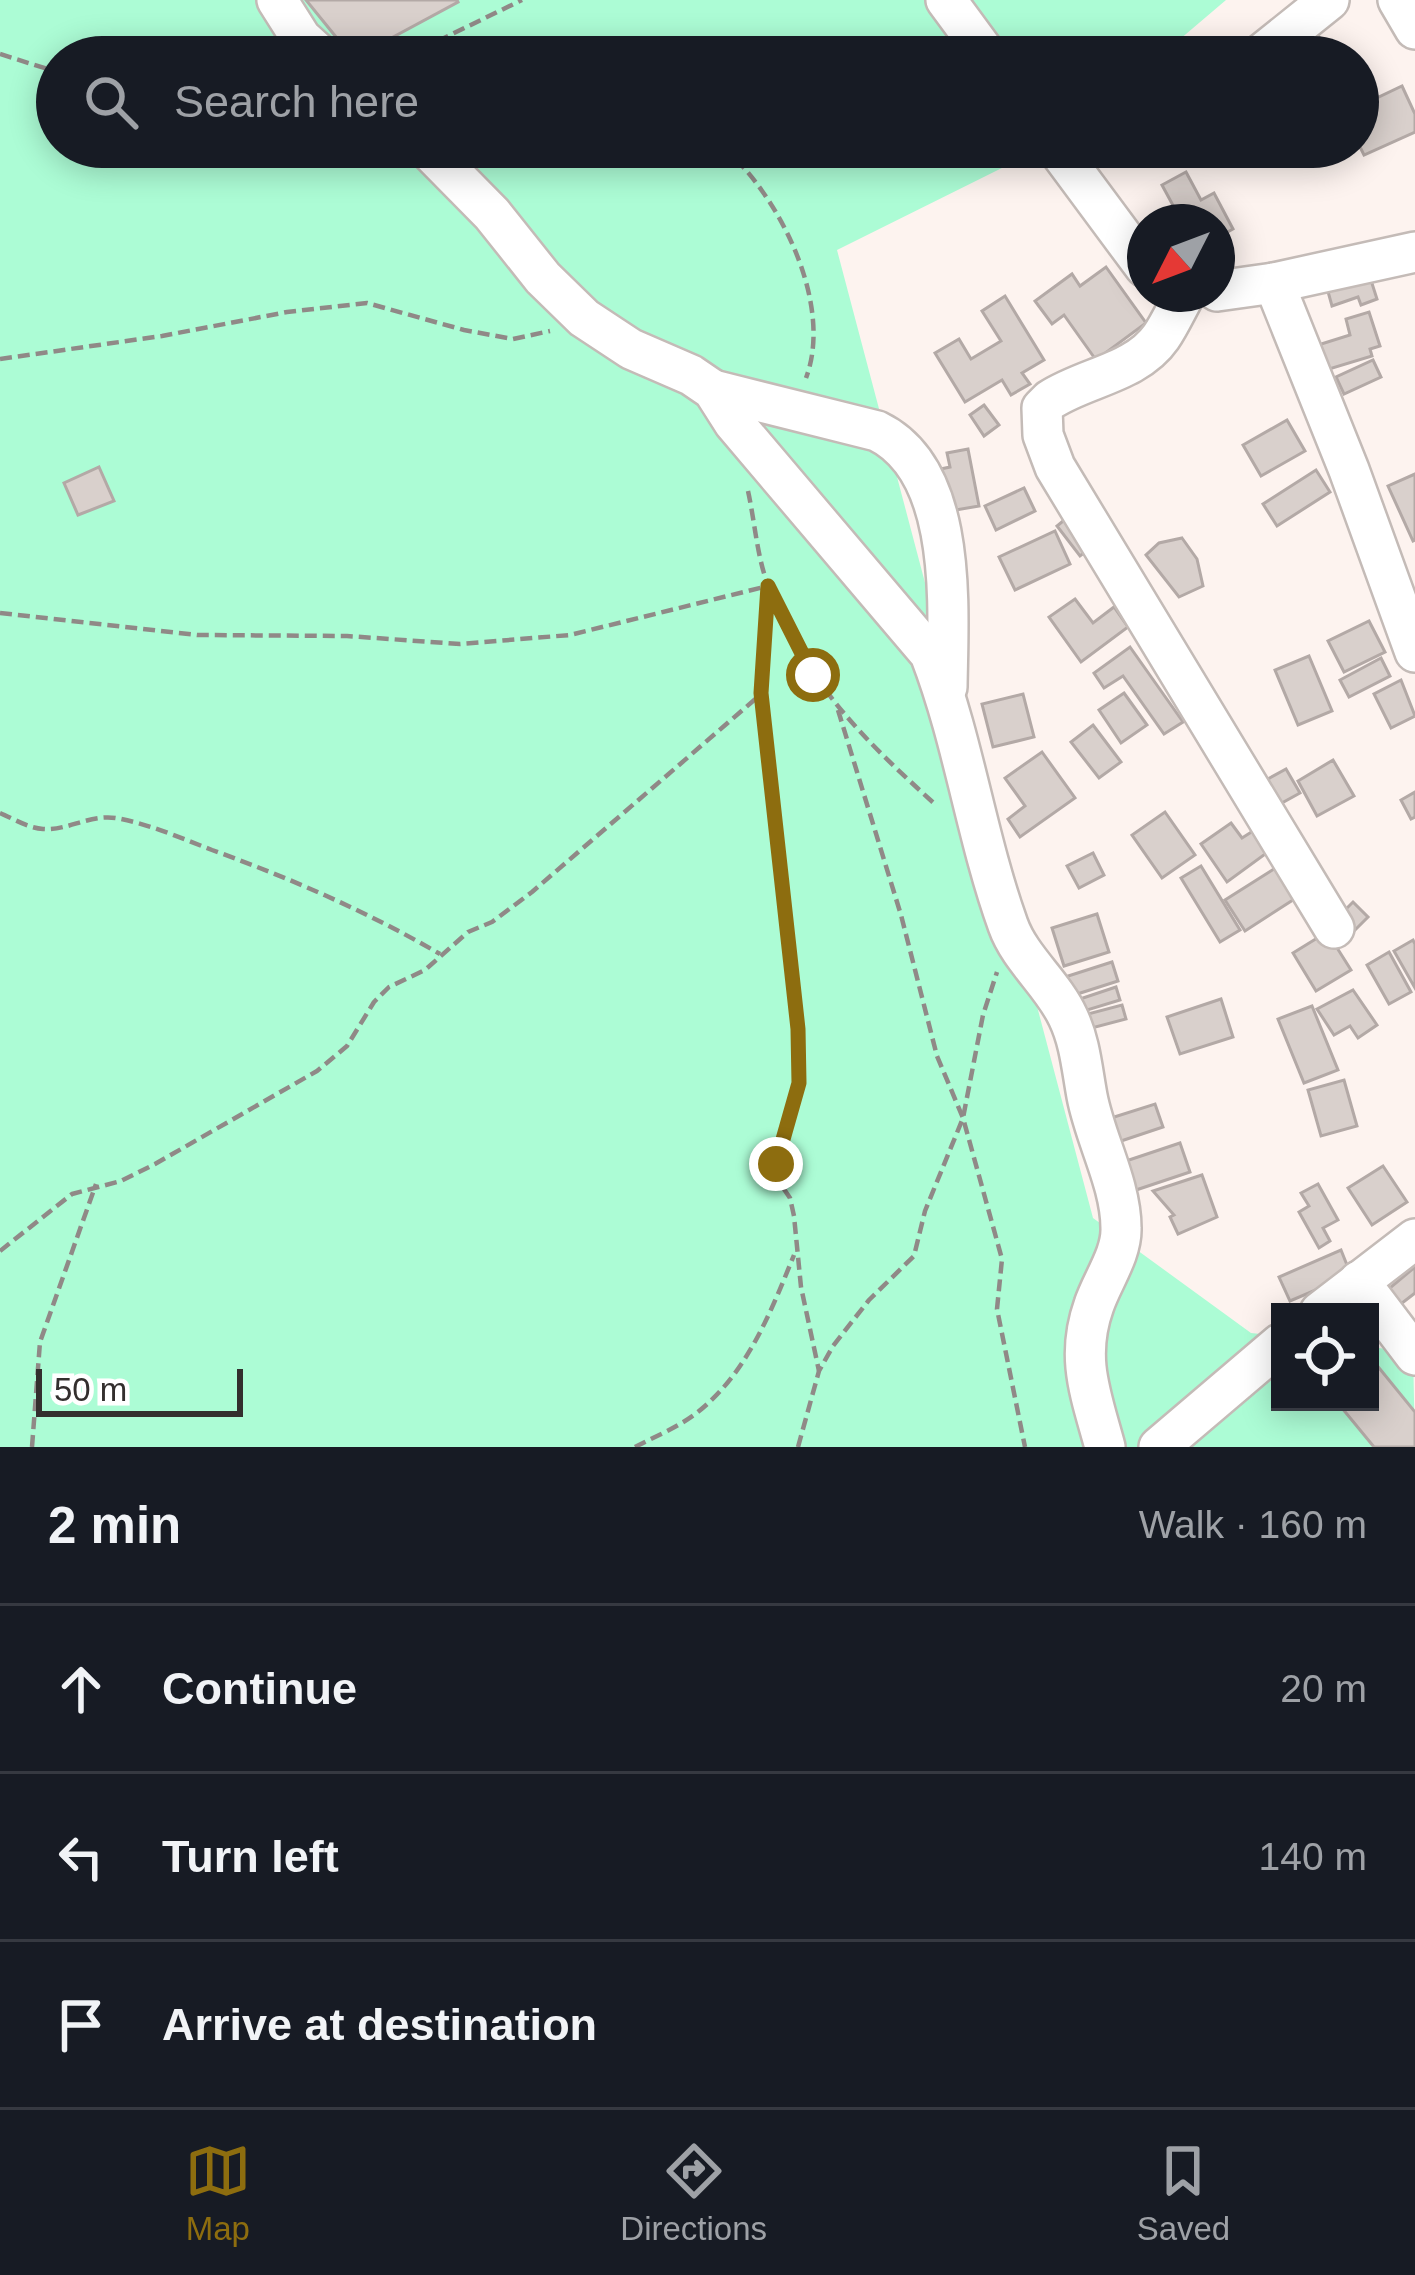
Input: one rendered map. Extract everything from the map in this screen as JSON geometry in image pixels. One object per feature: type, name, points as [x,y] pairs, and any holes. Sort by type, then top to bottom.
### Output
[{"type":"street","points":[[277,0],[300,36]]},
{"type":"street","points":[[946,0],[973,36]]},
{"type":"street","points":[[1284,36],[1328,0]]},
{"type":"street","points":[[1397,0],[1415,29]]},
{"type":"street","points":[[447,168],[584,318],[631,349],[691,375],[713,391],[734,423],[930,654],[947,698],[982,846],[1010,932],[1067,1015],[1082,1059],[1087,1097],[1121,1229],[1082,1350],[1105,1447]]},
{"type":"street","points":[[1071,168],[1127,243]]},
{"type":"street","points":[[1235,288],[1415,251]]},
{"type":"street","points":[[1274,283],[1415,652]]},
{"type":"street","points":[[1175,312],[1161,337],[1133,362],[1050,400],[1042,408],[1043,435],[1055,466],[1179,677],[1334,928]]},
{"type":"street","points":[[713,391],[877,431],[898,441],[915,460],[929,489],[945,556],[947,698]]},
{"type":"street","points":[[1331,1303],[1415,1239]]},
{"type":"street","points":[[1359,1281],[1415,1355]]},
{"type":"street","points":[[1159,1447],[1271,1352]]},
{"type":"path","points":[[448,36],[522,0]]},
{"type":"path","points":[[0,54],[36,65]]},
{"type":"path","points":[[739,168],[777,215],[809,285],[814,325],[811,365],[792,412]]},
{"type":"path","points":[[0,359],[368,303],[513,339],[584,318]]},
{"type":"path","points":[[748,493],[768,586],[813,675],[878,753],[982,846]]},
{"type":"path","points":[[0,613],[197,635],[347,636],[460,644],[571,635],[768,586]]},
{"type":"path","points":[[768,586],[761,693],[798,1029],[799,1083],[776,1177],[790,1198],[820,1371]]},
{"type":"path","points":[[0,1251],[71,1194],[121,1180],[154,1164],[317,1070],[347,1046],[389,987],[425,970],[467,932],[492,922],[532,892],[761,693]]},
{"type":"path","points":[[838,710],[901,915],[937,1056],[963,1118],[1002,1258],[997,1309],[1025,1447]]},
{"type":"path","points":[[0,813],[48,830],[112,817],[158,830],[303,884],[440,954]]},
{"type":"path","points":[[798,1447],[820,1371],[833,1346],[869,1300],[914,1256],[925,1211],[963,1118],[983,1015],[1010,932]]},
{"type":"path","points":[[32,1447],[40,1342],[96,1184]]},
{"type":"path","points":[[635,1447],[694,1415],[742,1365],[796,1250]]},
{"type":"green space","points":[[0,0],[1226,0],[1184,36],[36,36],[36,168],[1002,168],[837,250],[1093,1218],[1251,1333],[1271,1335],[1271,1411],[1379,1411],[1379,1348],[1413,1352],[1415,1447],[0,1447]]},
{"type":"building","points":[[306,0],[458,2],[395,36],[335,36]]},
{"type":"building","points":[[1402,86],[1415,114],[1415,132],[1379,148],[1379,97]]},
{"type":"building","points":[[1186,172],[1201,200],[1214,193],[1220,204],[1172,204],[1162,185]]},
{"type":"building","points":[[1106,267],[1127,296],[1127,312],[1138,312],[1146,323],[1096,360],[1064,315],[1052,324],[1035,301],[1072,274],[1080,286]]},
{"type":"building","points":[[1369,274],[1377,299],[1361,305],[1358,297],[1332,306],[1327,288]]},
{"type":"building","points":[[1005,296],[1044,360],[1022,373],[1030,384],[1011,395],[1002,380],[965,402],[935,353],[959,339],[971,359],[1001,341],[982,311]]},
{"type":"building","points":[[1369,312],[1380,346],[1370,349],[1372,356],[1326,370],[1318,345],[1350,335],[1346,319]]},
{"type":"building","points":[[1373,360],[1381,377],[1344,394],[1336,377]]},
{"type":"building","points":[[984,405],[999,425],[984,436],[970,415]]},
{"type":"building","points":[[1287,420],[1305,451],[1261,476],[1243,445]]},
{"type":"building","points":[[968,449],[979,506],[944,512],[936,470],[950,467],[947,453]]},
{"type":"building","points":[[99,467],[114,501],[78,515],[64,483]]},
{"type":"building","points":[[1316,470],[1330,492],[1277,526],[1263,504]]},
{"type":"building","points":[[1415,474],[1415,540],[1413,541],[1388,486]]},
{"type":"building","points":[[1024,488],[1035,511],[996,530],[985,506]]},
{"type":"building","points":[[1074,512],[1097,543],[1080,556],[1057,526]]},
{"type":"building","points":[[1055,531],[1070,564],[1015,590],[999,557]]},
{"type":"building","points":[[1182,538],[1197,559],[1203,586],[1179,597],[1146,555],[1159,543]]},
{"type":"building","points":[[1075,599],[1093,623],[1114,607],[1128,627],[1081,662],[1049,617]]},
{"type":"building","points":[[1369,621],[1385,652],[1344,672],[1328,641]]},
{"type":"building","points":[[1130,647],[1183,722],[1164,734],[1123,676],[1104,688],[1094,673]]},
{"type":"building","points":[[1309,656],[1332,711],[1298,725],[1275,670]]},
{"type":"building","points":[[1381,658],[1390,676],[1349,697],[1340,680]]},
{"type":"building","points":[[1401,680],[1415,716],[1391,728],[1374,694]]},
{"type":"building","points":[[1124,693],[1147,725],[1121,743],[1099,710]]},
{"type":"building","points":[[1023,694],[1034,737],[993,747],[982,704]]},
{"type":"building","points":[[1093,725],[1121,762],[1099,778],[1071,742]]},
{"type":"building","points":[[1042,752],[1075,798],[1020,837],[1008,819],[1025,806],[1005,778]]},
{"type":"building","points":[[1333,760],[1354,796],[1317,816],[1298,781]]},
{"type":"building","points":[[1286,769],[1300,793],[1269,810],[1255,786]]},
{"type":"building","points":[[1415,792],[1415,817],[1411,819],[1401,800]]},
{"type":"building","points":[[1165,812],[1195,855],[1162,878],[1132,835]]},
{"type":"building","points":[[1231,823],[1242,838],[1253,831],[1268,852],[1227,882],[1201,844]]},
{"type":"building","points":[[1093,853],[1104,875],[1079,888],[1067,866]]},
{"type":"building","points":[[1201,866],[1240,930],[1220,942],[1181,878]]},
{"type":"building","points":[[1277,867],[1296,898],[1245,931],[1225,900]]},
{"type":"building","points":[[1353,902],[1368,917],[1350,935],[1335,920]]},
{"type":"building","points":[[1097,914],[1109,952],[1064,966],[1052,928]]},
{"type":"building","points":[[1327,932],[1351,970],[1316,991],[1293,953]]},
{"type":"building","points":[[1413,940],[1415,944],[1415,988],[1394,951]]},
{"type":"building","points":[[1389,952],[1411,992],[1389,1004],[1367,965]]},
{"type":"building","points":[[1112,962],[1118,981],[1071,996],[1065,977]]},
{"type":"building","points":[[1116,987],[1120,1000],[1084,1011],[1080,999]]},
{"type":"building","points":[[1353,990],[1377,1025],[1358,1038],[1350,1026],[1334,1035],[1317,1009]]},
{"type":"building","points":[[1221,999],[1233,1037],[1180,1054],[1167,1017]]},
{"type":"building","points":[[1122,1005],[1126,1019],[1088,1029],[1084,1015]]},
{"type":"building","points":[[1312,1006],[1338,1070],[1304,1083],[1278,1019]]},
{"type":"building","points":[[1344,1080],[1357,1126],[1321,1136],[1308,1090]]},
{"type":"building","points":[[1155,1104],[1163,1127],[1118,1142],[1111,1118]]},
{"type":"building","points":[[1180,1143],[1190,1172],[1136,1190],[1126,1161]]},
{"type":"building","points":[[1383,1166],[1407,1202],[1372,1225],[1348,1188]]},
{"type":"building","points":[[1202,1175],[1217,1217],[1178,1234],[1170,1217],[1174,1215],[1153,1191]]},
{"type":"building","points":[[1318,1184],[1338,1220],[1323,1228],[1330,1241],[1319,1248],[1299,1212],[1309,1206],[1301,1193]]},
{"type":"building","points":[[1341,1250],[1351,1275],[1290,1301],[1279,1277]]},
{"type":"building","points":[[1415,1267],[1415,1293],[1397,1307],[1385,1292]]},
{"type":"building","points":[[1379,1368],[1415,1412],[1415,1447],[1374,1447],[1344,1411],[1379,1411]]},
{"type":"route","points":[[776,1164],[799,1083],[798,1029],[761,693],[768,586],[813,675]]}]
